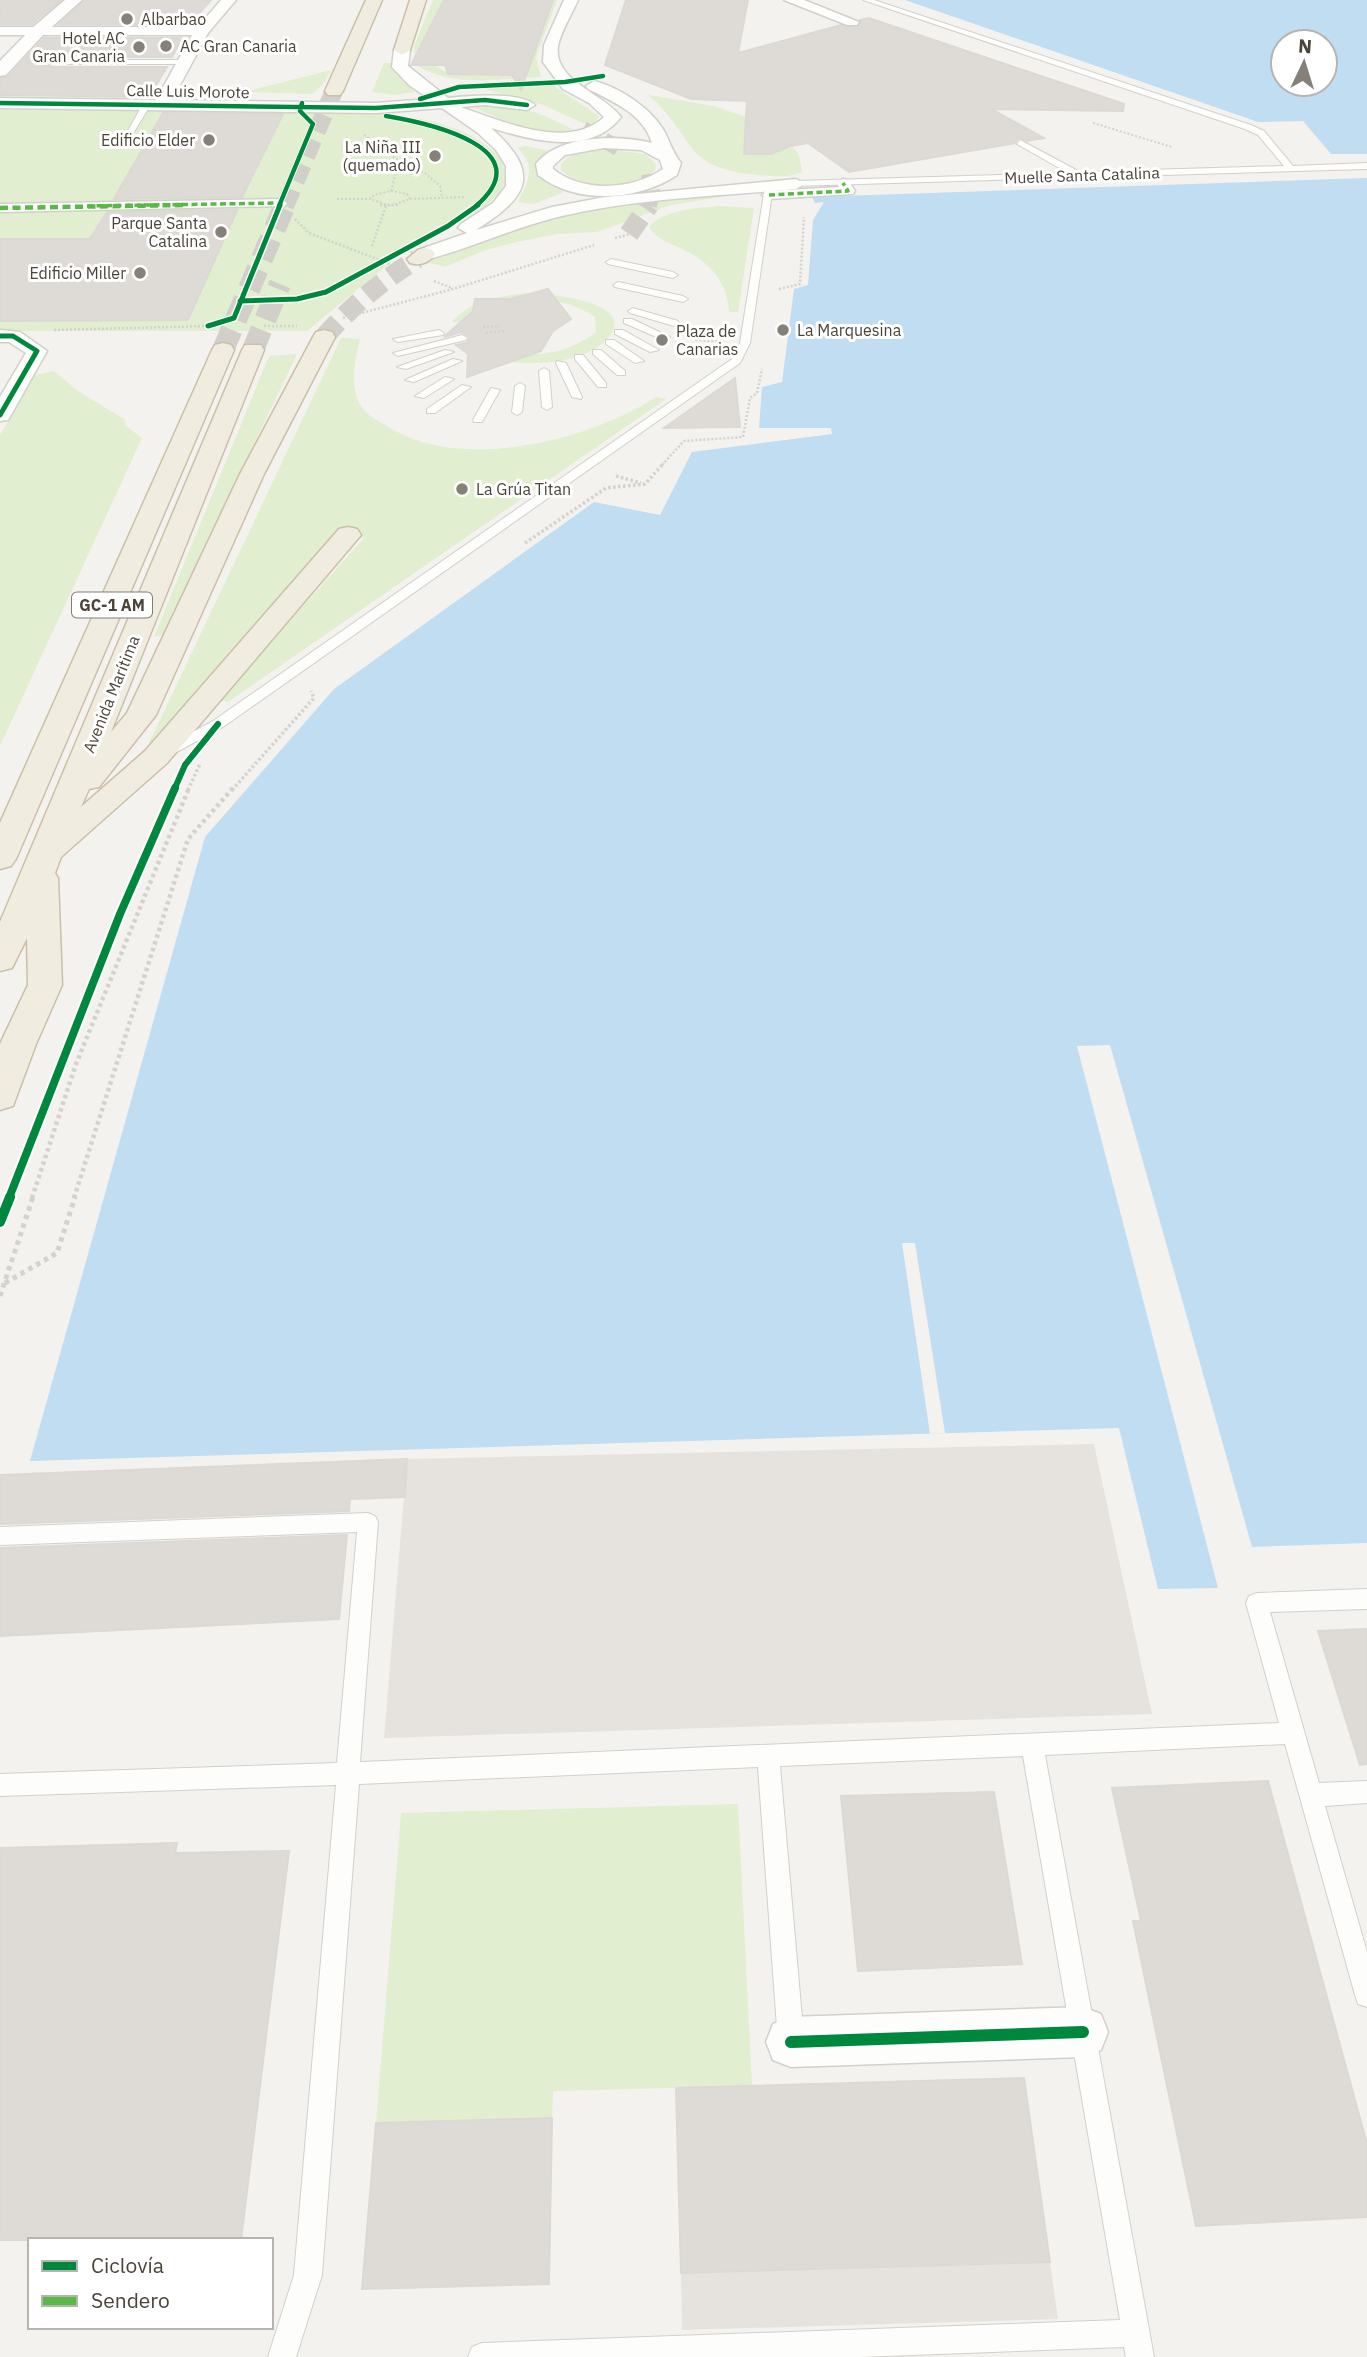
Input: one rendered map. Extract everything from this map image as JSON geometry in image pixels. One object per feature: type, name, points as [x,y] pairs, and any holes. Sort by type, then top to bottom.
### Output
[{"type":"highway","points":[[334,91],[373,0]]},
{"type":"highway","points":[[402,50],[418,0]]},
{"type":"highway","points":[[64,809],[141,715],[252,474],[332,328]]},
{"type":"highway","name":"Avenida Marítima","points":[[0,960],[44,860],[257,338]]},
{"type":"highway","name":"Avenida Marítima","points":[[0,859],[223,350]]},
{"type":"highway","points":[[0,1097],[18,1044],[45,985],[44,860],[156,757],[348,535]]},
{"type":"highway","points":[[0,835],[27,797]]},
{"type":"street","points":[[0,71],[38,31],[74,0]]},
{"type":"street","points":[[155,104],[202,31],[229,0]]},
{"type":"street","points":[[571,0],[551,45],[551,62],[569,86],[616,108],[624,115],[624,131],[604,143]]},
{"type":"street","points":[[790,0],[852,22]]},
{"type":"street","points":[[0,31],[202,31]]},
{"type":"street","points":[[0,52],[14,36],[38,31]]},
{"type":"street","points":[[376,108],[450,107],[485,100],[533,107],[412,71],[407,66],[402,50]]},
{"type":"street","points":[[402,50],[400,67],[404,73],[488,131],[516,163],[516,183],[499,208],[421,256]]},
{"type":"street","points":[[572,62],[585,79],[636,108],[649,121],[662,142],[671,171],[664,178],[631,188]]},
{"type":"street","points":[[450,107],[527,133],[579,135],[593,134],[607,126],[613,117],[595,100]]},
{"type":"street","name":"Calle Luis Morote","points":[[0,103],[376,108]]},
{"type":"street","points":[[376,108],[410,110],[517,141],[575,147],[604,143],[637,145],[697,170],[734,180],[796,184]]},
{"type":"street","points":[[563,118],[583,129]]},
{"type":"street","points":[[575,147],[550,157],[544,164],[544,171],[562,183],[596,190],[796,184]]},
{"type":"street","points":[[622,150],[642,164],[649,174]]},
{"type":"street","points":[[421,256],[518,222],[576,207],[638,198],[769,191],[849,191],[843,183]]},
{"type":"street","points":[[769,191],[796,184]]},
{"type":"street","points":[[421,256],[508,220],[596,190]]},
{"type":"street","points":[[0,208],[280,204]]},
{"type":"street","points":[[0,336],[39,341],[0,415]]},
{"type":"street","points":[[791,2042],[1083,2032]]},
{"type":"lane","points":[[867,0],[1248,127],[1261,133],[1291,169]]},
{"type":"lane","points":[[54,62],[184,62]]},
{"type":"lane","points":[[123,143],[155,104]]},
{"type":"lane","points":[[1020,142],[1079,176]]},
{"type":"lane","name":"Muelle Santa Catalina","points":[[796,184],[1367,166]]},
{"type":"lane","points":[[156,757],[218,724],[736,361],[745,343],[769,191]]},
{"type":"lane","points":[[611,262],[673,275]]},
{"type":"lane","points":[[618,274],[682,294],[618,285]]},
{"type":"lane","points":[[671,308],[634,305],[674,323]]},
{"type":"lane","points":[[628,321],[665,337]]},
{"type":"lane","points":[[398,339],[449,331]]},
{"type":"lane","points":[[619,331],[654,350]]},
{"type":"lane","points":[[398,353],[462,338]]},
{"type":"lane","points":[[610,342],[639,361]]},
{"type":"lane","points":[[597,352],[621,373]]},
{"type":"lane","points":[[402,367],[457,355],[410,380]]},
{"type":"lane","points":[[579,357],[602,385]]},
{"type":"lane","points":[[561,363],[577,397]]},
{"type":"lane","points":[[544,371],[547,407]]},
{"type":"lane","points":[[420,396],[449,379]]},
{"type":"lane","points":[[517,412],[520,386]]},
{"type":"lane","points":[[431,411],[467,387]]},
{"type":"lane","points":[[478,420],[495,390]]},
{"type":"lane","points":[[0,1536],[368,1522],[308,2275],[282,2357]]},
{"type":"lane","points":[[1367,1599],[1257,1603],[1367,1994]]},
{"type":"lane","points":[[0,1784],[347,1773],[1294,1733]]},
{"type":"lane","points":[[481,2357],[1138,2345],[1032,1744]]},
{"type":"lane","points":[[768,1755],[791,2042]]},
{"type":"lane","points":[[1311,1795],[1367,1792]]},
{"type":"path","points":[[1093,123],[1178,148]]},
{"type":"path","points":[[360,132],[399,161],[425,173],[440,186],[442,198]]},
{"type":"path","points":[[391,191],[399,161]]},
{"type":"path","points":[[370,200],[374,195],[391,191],[403,192],[410,199]]},
{"type":"path","points":[[337,199],[370,200],[386,206],[398,205],[410,199],[476,197]]},
{"type":"path","points":[[280,204],[309,233],[386,262]]},
{"type":"path","points":[[372,246],[386,206]]},
{"type":"path","points":[[782,288],[800,284],[804,216],[810,211]]},
{"type":"path","points":[[332,328],[630,234]]},
{"type":"path","points":[[371,268],[386,262],[395,253]]},
{"type":"path","points":[[428,279],[453,289]]},
{"type":"path","points":[[39,341],[218,323]]},
{"type":"path","points":[[257,338],[300,326]]},
{"type":"path","points":[[517,549],[606,488],[645,484],[684,442],[743,437],[750,398],[757,393],[767,344],[745,343]]},
{"type":"path","points":[[622,478],[645,484]]},
{"type":"path","points":[[5,1283],[57,1253],[188,839],[314,698],[311,691],[321,684]]},
{"type":"path","points":[[0,1296],[76,1064],[181,806],[218,724]]},
{"type":"green space","points":[[433,0],[444,0],[424,39],[425,65],[434,65],[448,73],[526,76],[553,0],[557,0],[536,57],[541,77],[460,79],[445,77],[416,65],[414,46]]},
{"type":"green space","points":[[384,63],[396,63],[402,80],[414,92],[395,95],[372,92]]},
{"type":"green space","points":[[331,70],[323,84],[312,94],[244,92]]},
{"type":"green space","points":[[546,81],[599,116],[592,127],[543,105],[469,85]]},
{"type":"green space","points":[[648,95],[713,106],[750,118],[748,153],[771,154],[779,148],[792,146],[799,155],[802,172],[787,176],[770,176],[734,172],[715,166],[692,149],[664,110]]},
{"type":"green space","points":[[468,105],[512,106],[554,120],[580,133],[536,131]]},
{"type":"green space","name":"Parque Santa Catalina","points":[[0,110],[370,112],[406,116],[459,130],[490,148],[503,161],[505,182],[499,193],[481,211],[401,254],[307,331],[0,331]]},
{"type":"green space","points":[[525,146],[550,151],[538,165],[537,172],[546,183],[564,192],[534,204],[518,202],[529,175],[529,168],[517,148]]},
{"type":"green space","points":[[604,149],[645,154],[656,164],[655,170],[634,181],[608,185],[581,182],[561,170],[561,164],[575,154]]},
{"type":"green space","points":[[740,194],[671,205],[597,232],[557,234],[517,242],[486,250],[445,267],[427,262],[502,233],[580,212],[659,200]]},
{"type":"green space","points":[[720,206],[754,208],[738,312],[729,312],[722,284],[710,268],[695,256],[661,239],[649,227],[663,216],[673,213]]},
{"type":"green space","points":[[528,293],[588,302],[603,308],[612,317],[614,327],[606,340],[592,350],[574,358],[554,362],[511,362],[472,352],[457,344],[475,342],[498,350],[524,354],[549,353],[573,346],[596,332],[595,317],[575,306],[556,302],[539,302],[490,317],[452,322],[477,304]]},
{"type":"green space","points":[[341,338],[360,339],[354,379],[357,399],[362,408],[392,429],[421,442],[454,448],[490,449],[526,445],[597,426],[656,397],[666,399],[228,702],[219,700],[364,538],[334,533],[154,744],[148,745]]},
{"type":"green space","points":[[297,354],[163,635],[154,637],[269,356]]},
{"type":"green space","points":[[54,371],[78,391],[124,419],[126,426],[142,438],[0,746],[0,435],[35,375]]},
{"type":"green space","points":[[738,1804],[752,2086],[553,2091],[552,2118],[376,2123],[401,1813]]},
{"type":"shaded area","points":[[1094,1444],[1152,1714],[384,1738],[407,1459]]},
{"type":"shaded area","points":[[1050,2262],[1058,2319],[682,2330],[681,2273]]},
{"type":"water","points":[[905,0],[1367,0],[1367,154],[1331,154],[1303,121],[1258,122]]},
{"type":"water","points":[[1367,178],[1367,1543],[1252,1547],[1110,1045],[1077,1046],[1218,1588],[1158,1589],[1119,1428],[30,1461],[205,837],[334,689],[594,502],[660,515],[692,452],[832,434],[831,428],[759,428],[762,387],[782,382],[794,289],[808,285],[813,220],[824,202],[815,203],[812,197]]},
{"type":"pier","points":[[902,1243],[915,1243],[945,1433],[930,1434]]},
{"type":"building","points":[[0,0],[61,0],[32,24],[0,24]]},
{"type":"building","name":"Albarbao","points":[[85,0],[211,0],[190,24],[59,24]]},
{"type":"building","points":[[444,0],[553,0],[521,90],[512,75],[448,74],[445,65],[411,65]]},
{"type":"building","points":[[626,0],[748,0],[738,53],[841,25],[857,28],[860,20],[869,18],[1124,104],[1123,111],[991,109],[1044,138],[1027,141],[1019,137],[1015,143],[849,172],[808,143],[790,146],[771,154],[744,154],[747,101],[691,99],[605,65]]},
{"type":"building","points":[[44,38],[182,38],[172,57],[54,57],[49,62],[51,67],[167,67],[149,97],[0,95],[0,78],[8,77]]},
{"type":"building","name":"Edificio Elder","points":[[163,113],[283,114],[242,197],[114,199]]},
{"type":"building","name":"Edificio Miller","points":[[237,210],[188,320],[0,321],[0,239],[90,239],[107,212]]},
{"type":"building","points":[[548,289],[571,319],[553,331],[541,351],[467,377],[468,354],[456,345],[467,343],[470,337],[461,332],[444,337],[473,311],[475,299],[511,299]]},
{"type":"building","points":[[735,378],[740,427],[664,428]]},
{"type":"building","points":[[407,1459],[405,1497],[350,1499],[349,1511],[0,1524],[0,1475]]},
{"type":"building","points":[[347,1535],[339,1619],[0,1636],[0,1548]]},
{"type":"building","points":[[1367,1629],[1367,1764],[1360,1765],[1318,1631]]},
{"type":"building","points":[[1268,1781],[1367,2144],[1367,2217],[1196,2226],[1133,1921],[1141,1921],[1112,1788]]},
{"type":"building","points":[[994,1792],[1022,1964],[858,1971],[841,1796]]},
{"type":"building","points":[[177,1843],[175,1853],[289,1851],[241,2238],[0,2240],[0,1848]]},
{"type":"building","points":[[1024,2078],[1050,2262],[681,2273],[676,2088]]},
{"type":"building","points":[[552,2118],[549,2284],[362,2289],[376,2123]]},
{"type":"tunnel","points":[[285,206],[334,91]]},
{"type":"tunnel","points":[[583,129],[622,150]]},
{"type":"tunnel","points":[[649,174],[652,192],[649,206]]},
{"type":"tunnel","points":[[223,350],[285,205]]},
{"type":"tunnel","points":[[629,234],[649,205]]},
{"type":"tunnel","points":[[324,337],[368,295],[417,259]]},
{"type":"tunnel","points":[[253,350],[280,284]]},
{"type":"marked path","points":[[769,195],[848,191],[843,183]]},
{"type":"marked path","points":[[0,208],[280,203]]},
{"type":"cycle path","points":[[420,99],[459,87],[565,82],[603,76]]},
{"type":"cycle path","points":[[0,103],[376,108],[485,100],[527,105]]},
{"type":"cycle path","points":[[208,326],[234,318],[313,124],[300,111],[302,103]]},
{"type":"cycle path","points":[[240,301],[306,298],[337,288],[461,218],[493,189],[498,173],[493,159],[480,147],[440,129],[386,116]]},
{"type":"cycle path","points":[[0,336],[13,336],[37,351],[0,415]]},
{"type":"cycle path","points":[[0,1222],[120,914],[185,765],[218,724]]},
{"type":"cycle path","points":[[791,2042],[1083,2032]]},
{"type":"place","name":"Albarbao","points":[[127,19]]},
{"type":"place","name":"AC Gran Canaria","points":[[166,46]]},
{"type":"place","name":"Hotel AC Gran Canaria","points":[[139,47]]},
{"type":"place","name":"Edificio Elder","points":[[209,140]]},
{"type":"place","name":"La Niña III (quemado)","points":[[435,156]]},
{"type":"place","name":"Parque Santa Catalina","points":[[221,232]]},
{"type":"place","name":"Edificio Miller","points":[[140,273]]},
{"type":"place","name":"La Marquesina","points":[[783,330]]},
{"type":"place","name":"Plaza de Canarias","points":[[662,340]]},
{"type":"place","name":"La Grúa Titan","points":[[462,489]]}]
